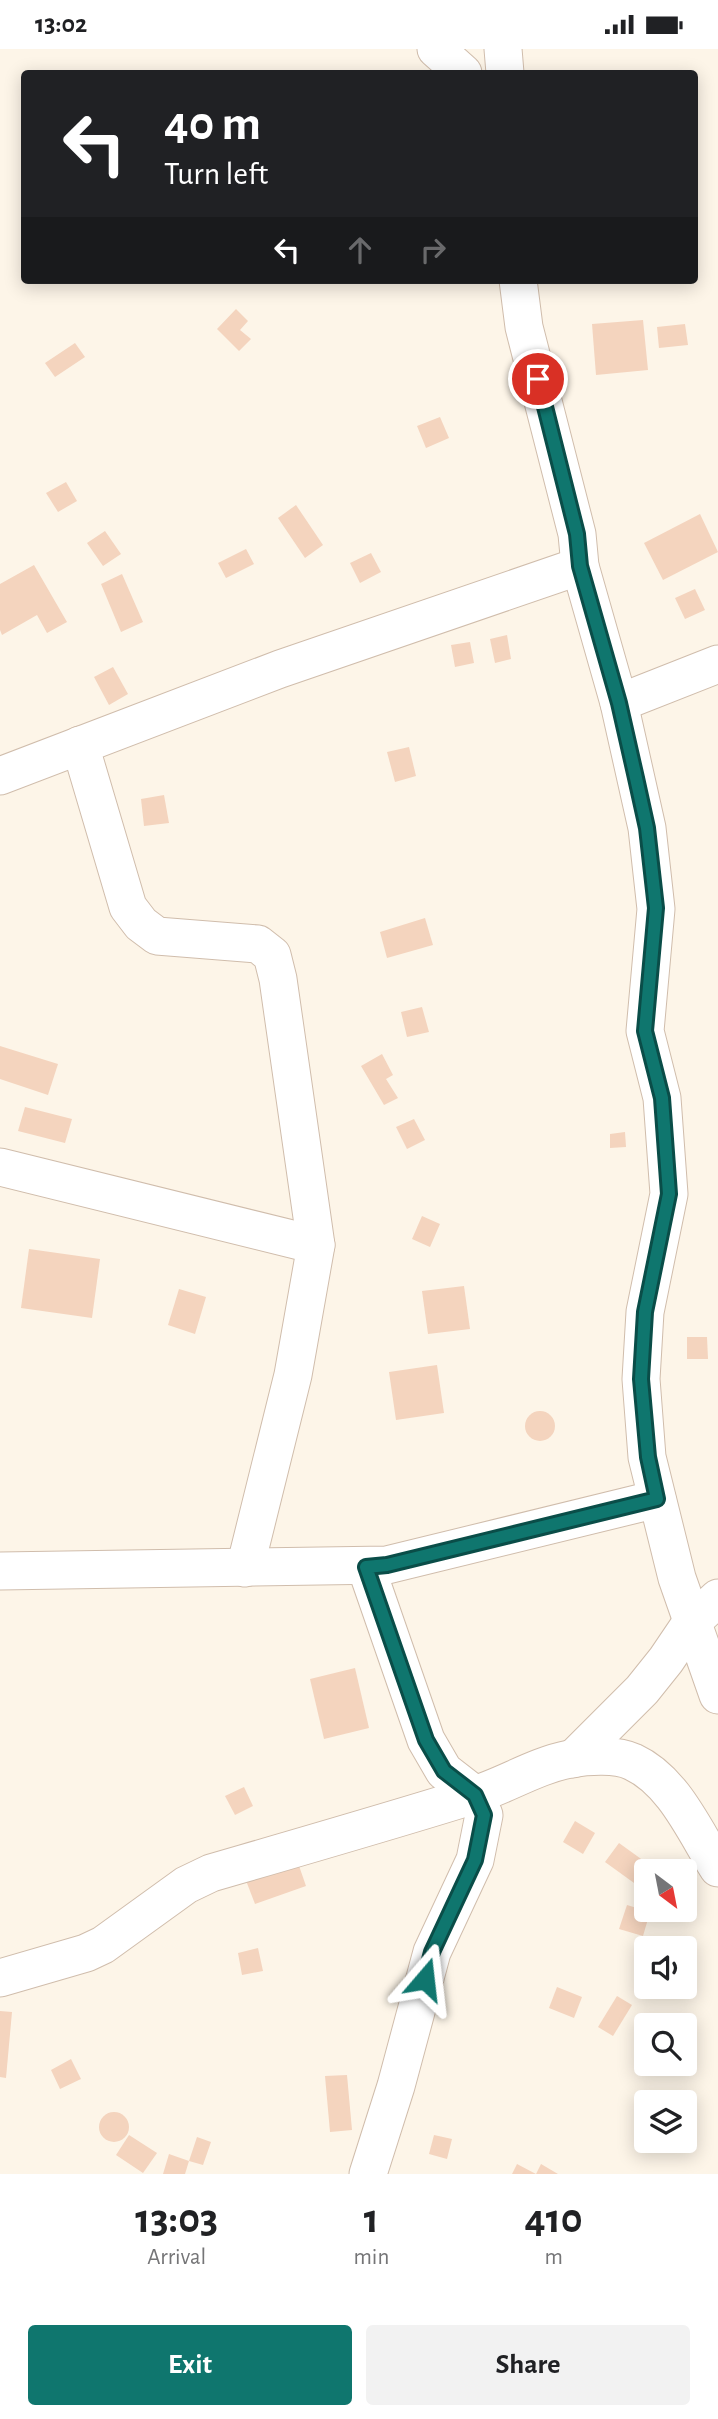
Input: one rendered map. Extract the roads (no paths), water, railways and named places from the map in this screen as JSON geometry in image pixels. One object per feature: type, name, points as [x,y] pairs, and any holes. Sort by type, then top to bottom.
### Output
[{"type":"street","points":[[436,49],[460,70]]},
{"type":"street","points":[[503,49],[505,70]]},
{"type":"street","points":[[519,284],[524,327],[577,534],[580,566],[619,703],[647,828],[656,908],[645,1031],[662,1098],[669,1194],[645,1312],[641,1379],[648,1457],[657,1499],[691,1623],[718,1695]]},
{"type":"street","points":[[0,776],[280,669],[580,566]]},
{"type":"street","points":[[619,703],[718,664]]},
{"type":"street","points":[[80,745],[128,907],[141,924],[157,936],[258,944],[272,955],[278,979],[316,1245],[293,1375],[245,1567]]},
{"type":"street","points":[[0,1167],[316,1245]]},
{"type":"street","points":[[0,1571],[387,1565],[657,1499]]},
{"type":"street","points":[[366,1567],[426,1740],[444,1771],[475,1795],[484,1815],[475,1860],[432,1952],[396,2086],[368,2174]]},
{"type":"street","points":[[573,1759],[642,1690],[691,1623],[718,1598]]},
{"type":"street","points":[[0,1978],[86,1953],[103,1945],[186,1885],[211,1874],[475,1795],[543,1766],[573,1759],[611,1757],[632,1761],[649,1772],[673,1795],[718,1868]]}]
